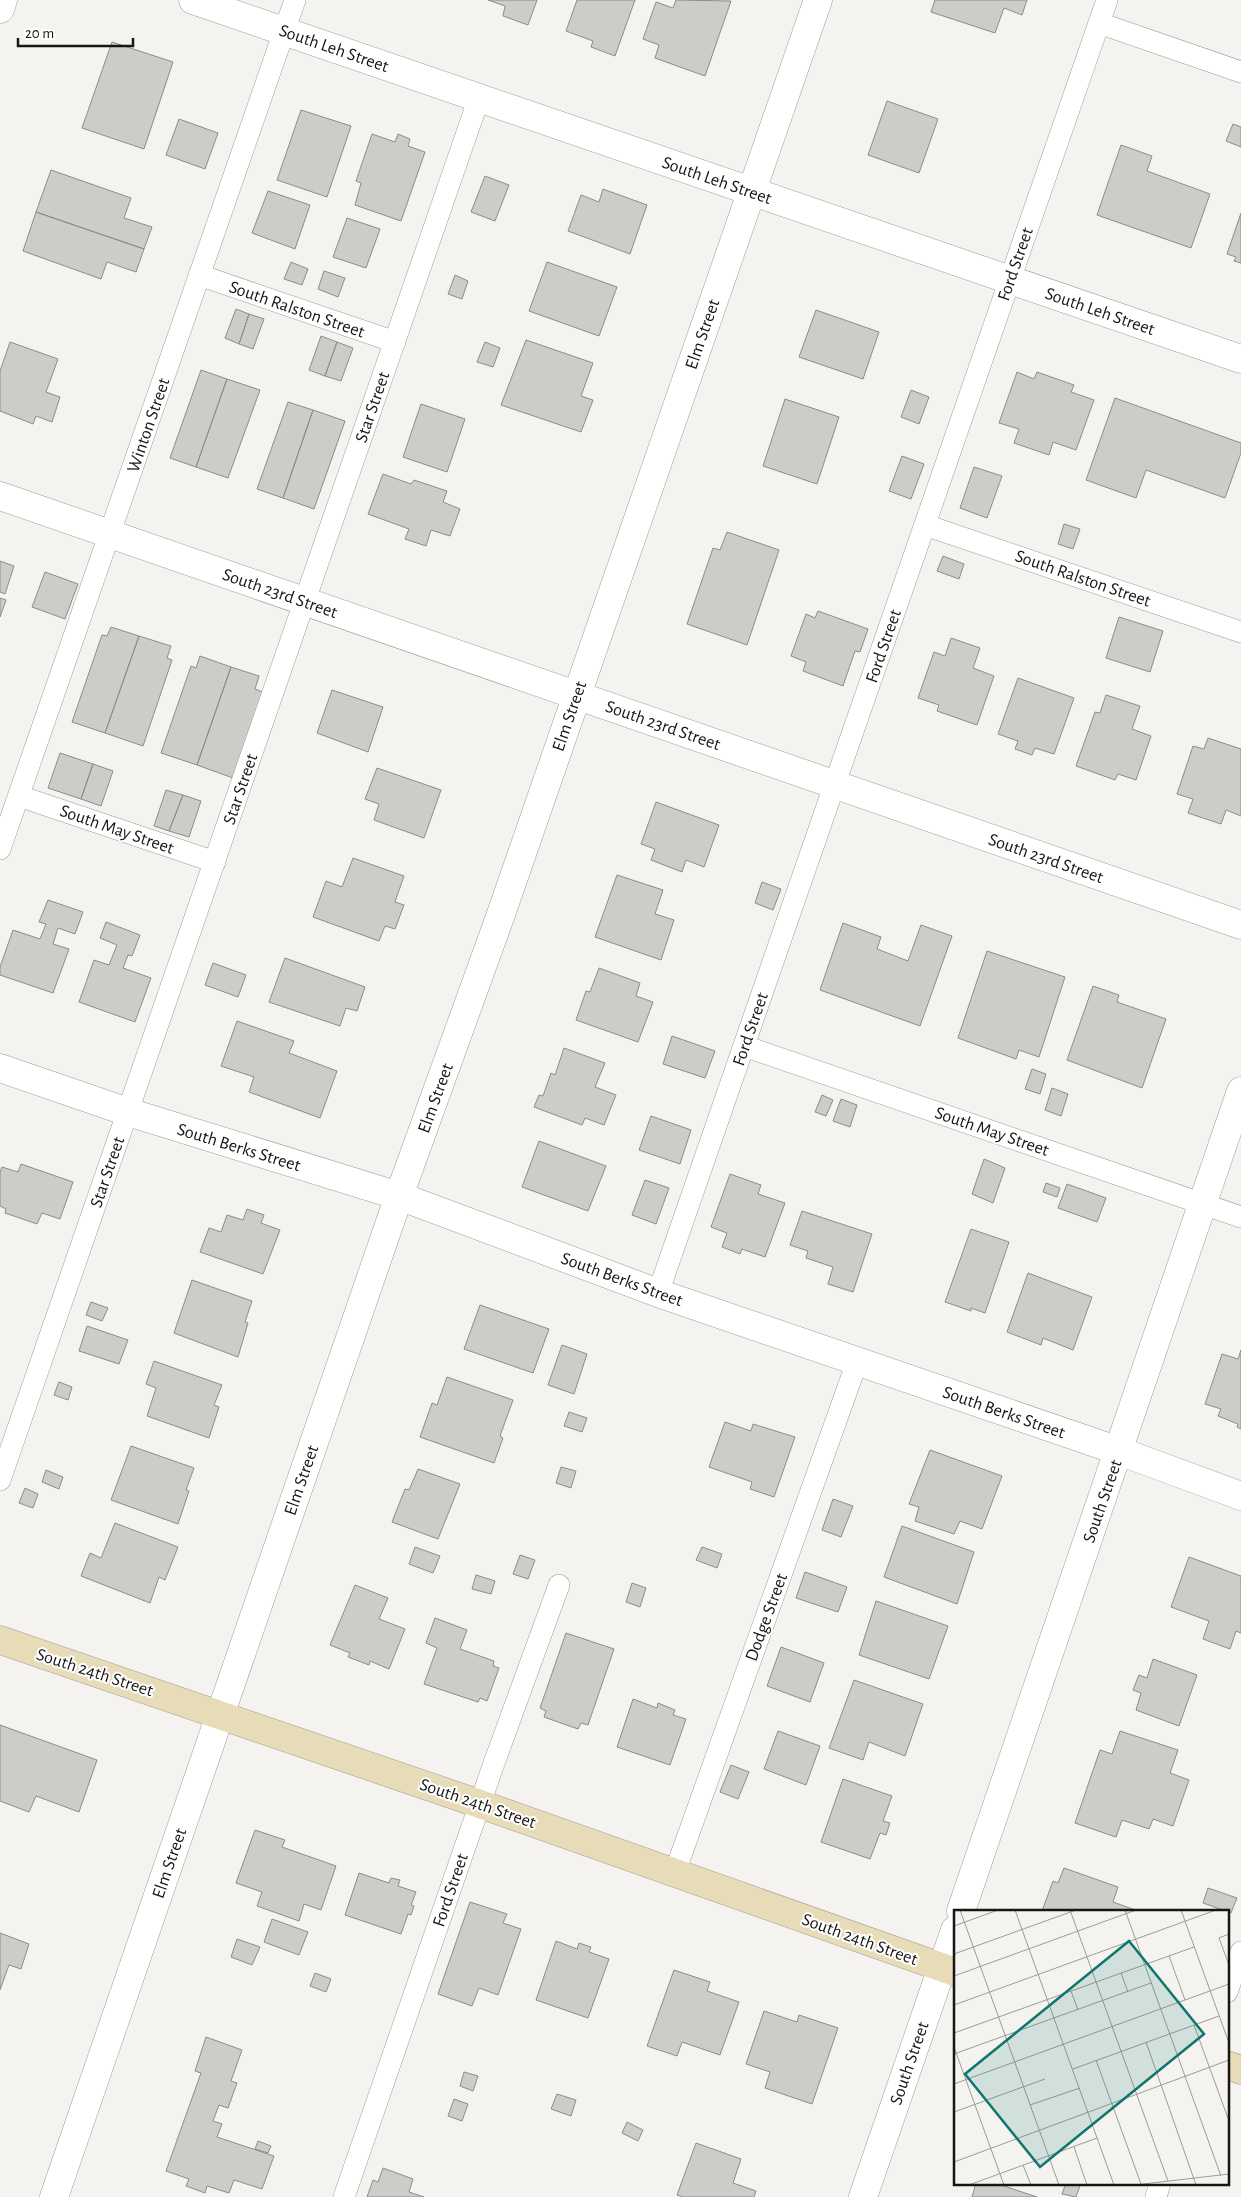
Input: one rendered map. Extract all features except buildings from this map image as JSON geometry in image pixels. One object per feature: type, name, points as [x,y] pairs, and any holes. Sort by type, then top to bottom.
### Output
[{"type":"main road","name":"South 24th Street","points":[[0,1640],[220,1713],[675,1872],[948,1970]]},
{"type":"main road","points":[[1228,2065],[1241,2070]]},
{"type":"street","points":[[0,9],[3,0]]},
{"type":"street","name":"South Leh Street","points":[[194,0],[1241,360]]},
{"type":"street","name":"Elm Street","points":[[54,2197],[399,1196],[500,917],[818,0]]},
{"type":"street","name":"South 23rd Street","points":[[0,496],[1241,925]]},
{"type":"street","name":"South Berks Street","points":[[0,1068],[128,1112],[399,1196],[658,1293],[1119,1451],[1241,1496]]},
{"type":"street","name":"South Street","points":[[961,1910],[1241,1090]]},
{"type":"street","name":"South Street","points":[[863,2197],[948,1970],[954,1936]]},
{"type":"lane","name":"Winton Street","points":[[0,849],[295,0]]},
{"type":"lane","name":"Ford Street","points":[[658,1293],[1107,0]]},
{"type":"lane","points":[[1099,23],[1241,72]]},
{"type":"lane","name":"Star Street","points":[[0,1480],[479,98]]},
{"type":"lane","name":"South Ralston Street","points":[[199,276],[394,342]]},
{"type":"lane","name":"South Ralston Street","points":[[925,525],[1241,632]]},
{"type":"lane","name":"South May Street","points":[[18,796],[215,862]]},
{"type":"lane","name":"South May Street","points":[[744,1046],[1241,1217]]},
{"type":"lane","name":"Dodge Street","points":[[675,1872],[857,1362]]},
{"type":"lane","name":"Ford Street","points":[[344,2197],[480,1804],[559,1584]]},
{"type":"lane","points":[[1228,1989],[1241,1952]]},
{"type":"lane","points":[[1156,2197],[1160,2184]]}]
